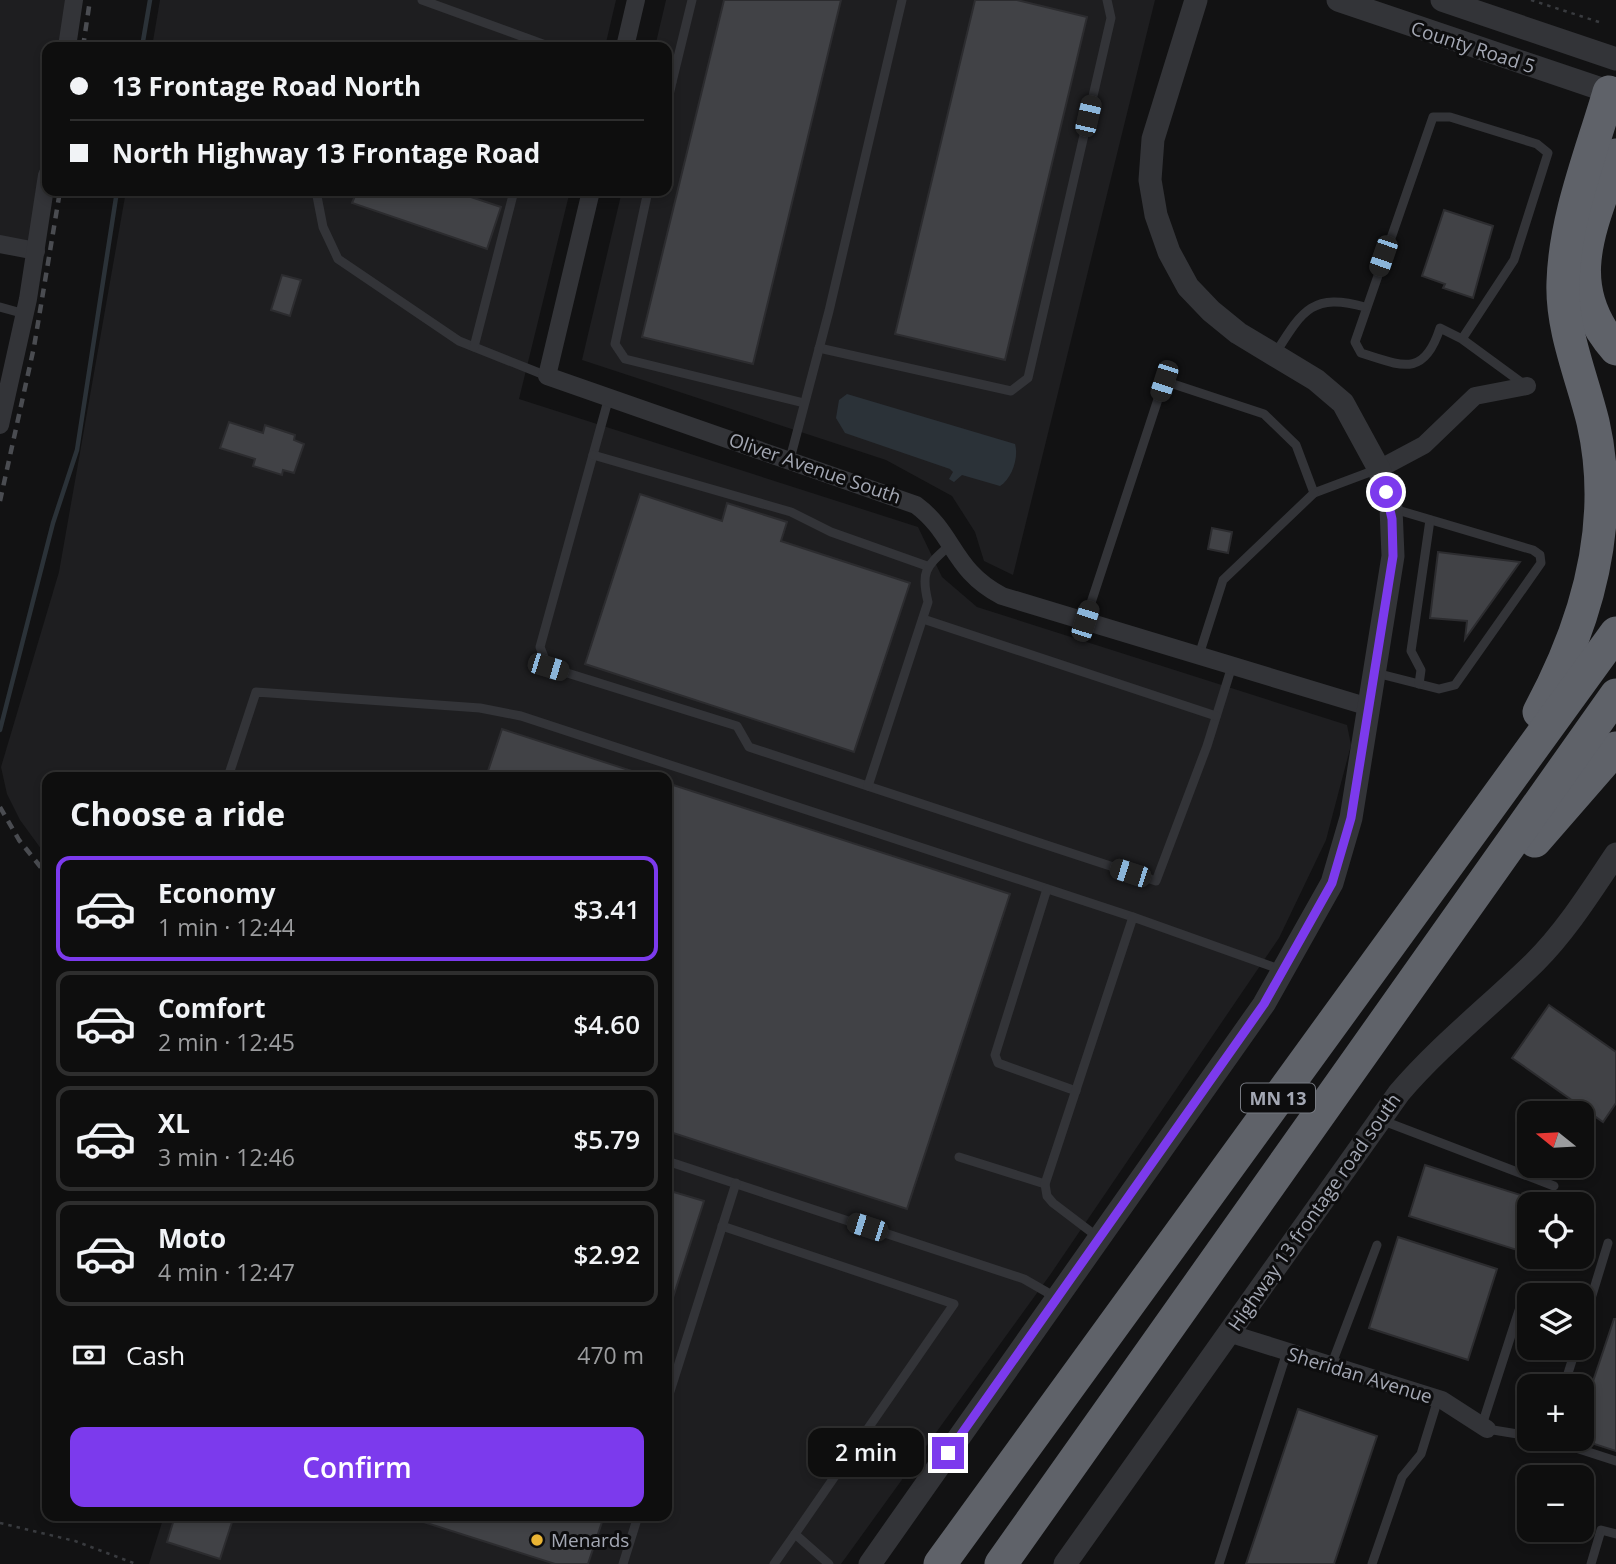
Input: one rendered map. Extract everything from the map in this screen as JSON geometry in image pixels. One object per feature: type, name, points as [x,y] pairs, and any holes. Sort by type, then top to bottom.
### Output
[{"type":"highway","points":[[1447,865],[1520,748],[1550,692],[1577,630],[1592,578],[1601,534],[1600,456],[1566,318],[1563,284],[1566,247],[1575,207],[1612,93]]},
{"type":"highway","points":[[1607,337],[1586,295],[1583,258],[1616,155]]},
{"type":"highway","points":[[1607,337],[1594,271],[1606,231],[1616,213]]},
{"type":"highway","name":"MN 13","points":[[940,1564],[1616,632]]},
{"type":"highway","name":"MN 13","points":[[1001,1564],[1616,695]]},
{"type":"highway","points":[[1438,946],[1616,748]]},
{"type":"street","points":[[68,42],[74,0]]},
{"type":"street","points":[[626,42],[636,0]]},
{"type":"street","points":[[870,1564],[1256,1015],[1284,971],[1332,883],[1351,818],[1393,556],[1391,508],[1379,469],[1343,403],[1316,380],[1238,332],[1188,287],[1169,252],[1157,215],[1150,180],[1153,139],[1196,0]]},
{"type":"street","name":"County Road 5","points":[[1338,0],[1612,93]]},
{"type":"street","name":"County Road 5","points":[[1442,0],[1616,59]]},
{"type":"street","points":[[0,425],[25,314],[44,196]]},
{"type":"street","points":[[547,376],[590,196]]},
{"type":"street","points":[[0,244],[36,251]]},
{"type":"street","name":"Oliver Avenue South","points":[[547,376],[916,505],[932,517],[967,572],[982,586],[1002,596],[1369,707]]},
{"type":"street","points":[[1379,469],[1424,445],[1475,396],[1527,386]]},
{"type":"street","name":"Highway 13 frontage road south","points":[[1065,1564],[1379,1120],[1421,1066],[1536,961],[1577,913],[1616,854]]},
{"type":"street","name":"Sheridan Avenue","points":[[1228,1333],[1438,1399],[1484,1427]]},
{"type":"lane","points":[[422,0],[537,42]]},
{"type":"lane","points":[[672,71],[692,0]]},
{"type":"lane","points":[[790,459],[902,0]]},
{"type":"lane","points":[[819,348],[1010,391],[1028,378],[1111,18],[1107,0]]},
{"type":"lane","points":[[1462,340],[1514,260],[1548,153],[1537,144],[1450,117],[1433,117],[1354,342],[1361,353],[1403,366],[1422,362],[1434,346],[1440,328],[1462,340],[1527,386]]},
{"type":"lane","points":[[317,196],[323,227],[338,259],[459,341],[547,376]]},
{"type":"lane","points":[[474,347],[513,196]]},
{"type":"lane","points":[[647,196],[615,344],[625,359],[804,403]]},
{"type":"lane","points":[[1275,354],[1297,317],[1315,304],[1329,300],[1365,307]]},
{"type":"lane","points":[[0,307],[25,314]]},
{"type":"lane","points":[[1085,621],[1164,381],[1264,414],[1296,445],[1314,493]]},
{"type":"lane","points":[[609,397],[540,647],[548,667],[737,726],[749,747],[1156,881],[1232,666]]},
{"type":"lane","points":[[593,455],[791,512],[831,533],[927,566]]},
{"type":"lane","points":[[1199,656],[1223,580],[1314,493],[1379,469]]},
{"type":"lane","points":[[1375,673],[1439,689],[1455,685],[1541,563],[1540,555],[1533,550],[1391,508]]},
{"type":"lane","points":[[1419,684],[1421,670],[1411,651],[1430,520]]},
{"type":"lane","points":[[868,786],[928,602],[923,582],[927,566],[950,545]]},
{"type":"lane","points":[[923,619],[1216,716]]},
{"type":"lane","points":[[230,772],[256,692],[480,708],[521,716],[1133,917],[1284,971]]},
{"type":"lane","points":[[1046,888],[995,1055],[998,1063],[1076,1091]]},
{"type":"lane","points":[[1099,1239],[1053,1203],[1047,1196],[1045,1184],[1133,917]]},
{"type":"lane","points":[[1379,1120],[1554,1186]]},
{"type":"lane","points":[[959,1157],[1045,1184]]},
{"type":"lane","points":[[672,1163],[1024,1279],[1058,1298]]},
{"type":"lane","points":[[672,1385],[736,1183]]},
{"type":"lane","points":[[722,1226],[954,1304],[774,1564]]},
{"type":"lane","points":[[1594,1289],[1608,1243]]},
{"type":"lane","points":[[1331,1366],[1377,1245]]},
{"type":"lane","points":[[1517,1318],[1484,1427],[1517,1433]]},
{"type":"lane","points":[[1219,1564],[1287,1352]]},
{"type":"lane","points":[[1372,1564],[1402,1477],[1421,1454],[1438,1399]]},
{"type":"lane","points":[[1585,1451],[1616,1461]]},
{"type":"lane","points":[[623,1564],[636,1521]]},
{"type":"lane","points":[[1591,1564],[1601,1530],[1616,1534]]},
{"type":"lane","points":[[795,1534],[829,1564]]},
{"type":"path","points":[[1531,0],[1602,23]]},
{"type":"path","points":[[0,1523],[75,1541],[136,1564]]},
{"type":"shaded area","points":[[0,0],[69,0],[64,42],[42,42],[43,196],[36,251],[0,244]]},
{"type":"shaded area","points":[[160,0],[616,0],[606,42],[153,42]]},
{"type":"shaded area","points":[[666,0],[1155,0],[1013,575],[984,561],[975,532],[952,496],[886,460],[582,360],[621,196],[672,196],[672,42],[656,42]]},
{"type":"shaded area","points":[[125,196],[569,196],[519,399],[918,527],[942,577],[977,607],[1347,725],[1351,745],[1326,840],[1279,938],[1050,1275],[841,1564],[149,1564],[162,1521],[672,1521],[672,772],[42,772],[42,850],[20,820],[7,794],[1,767],[59,572]]},
{"type":"shaded area","points":[[847,394],[1015,444],[1014,467],[1000,486],[962,475],[954,482],[949,479],[953,472],[950,469],[845,433],[836,418],[839,400]]},
{"type":"building","points":[[724,0],[841,0],[753,364],[642,337]]},
{"type":"building","points":[[975,0],[1017,0],[1087,17],[1005,360],[895,334]]},
{"type":"building","points":[[355,196],[468,196],[501,207],[487,249],[352,203]]},
{"type":"building","points":[[1444,210],[1493,226],[1473,298],[1443,288],[1445,284],[1422,276]]},
{"type":"building","points":[[282,275],[301,280],[290,316],[271,310]]},
{"type":"building","points":[[229,422],[263,433],[265,425],[295,435],[294,440],[304,444],[294,473],[283,470],[282,475],[253,466],[255,459],[220,448]]},
{"type":"building","points":[[640,494],[722,521],[727,503],[787,522],[781,541],[910,583],[854,752],[585,664]]},
{"type":"building","points":[[1212,528],[1232,532],[1228,553],[1208,549]]},
{"type":"building","points":[[1438,552],[1520,562],[1465,639],[1467,621],[1430,618]]},
{"type":"building","points":[[502,729],[635,772],[488,772]]},
{"type":"building","points":[[672,785],[1010,894],[907,1209],[672,1133]]},
{"type":"building","points":[[1549,1005],[1616,1052],[1616,1103],[1603,1122],[1594,1116],[1594,1101],[1573,1101],[1512,1058]]},
{"type":"building","points":[[1425,1165],[1517,1194],[1517,1250],[1409,1216]]},
{"type":"building","points":[[672,1191],[704,1201],[672,1301]]},
{"type":"building","points":[[1398,1237],[1497,1269],[1468,1360],[1369,1328]]},
{"type":"building","points":[[1616,1319],[1616,1451],[1594,1444],[1594,1378]]},
{"type":"building","points":[[1298,1409],[1377,1436],[1334,1564],[1246,1564]]},
{"type":"building","points":[[173,1521],[232,1521],[220,1559],[167,1542]]},
{"type":"building","name":"Menards","points":[[420,1521],[602,1521],[588,1564],[555,1564]]},
{"type":"waterway","points":[[143,42],[150,0]]},
{"type":"waterway","points":[[0,730],[53,523],[77,450],[116,196]]},
{"type":"railway","points":[[84,42],[90,0]]},
{"type":"railway","points":[[0,501],[34,347],[59,196]]},
{"type":"railway","points":[[0,807],[19,840],[42,869]]},
{"type":"place","name":"Menards","points":[[537,1540]]},
{"type":"route","points":[[948,1453],[1264,1004],[1332,883],[1351,818],[1393,556],[1391,508],[1386,492]]}]
